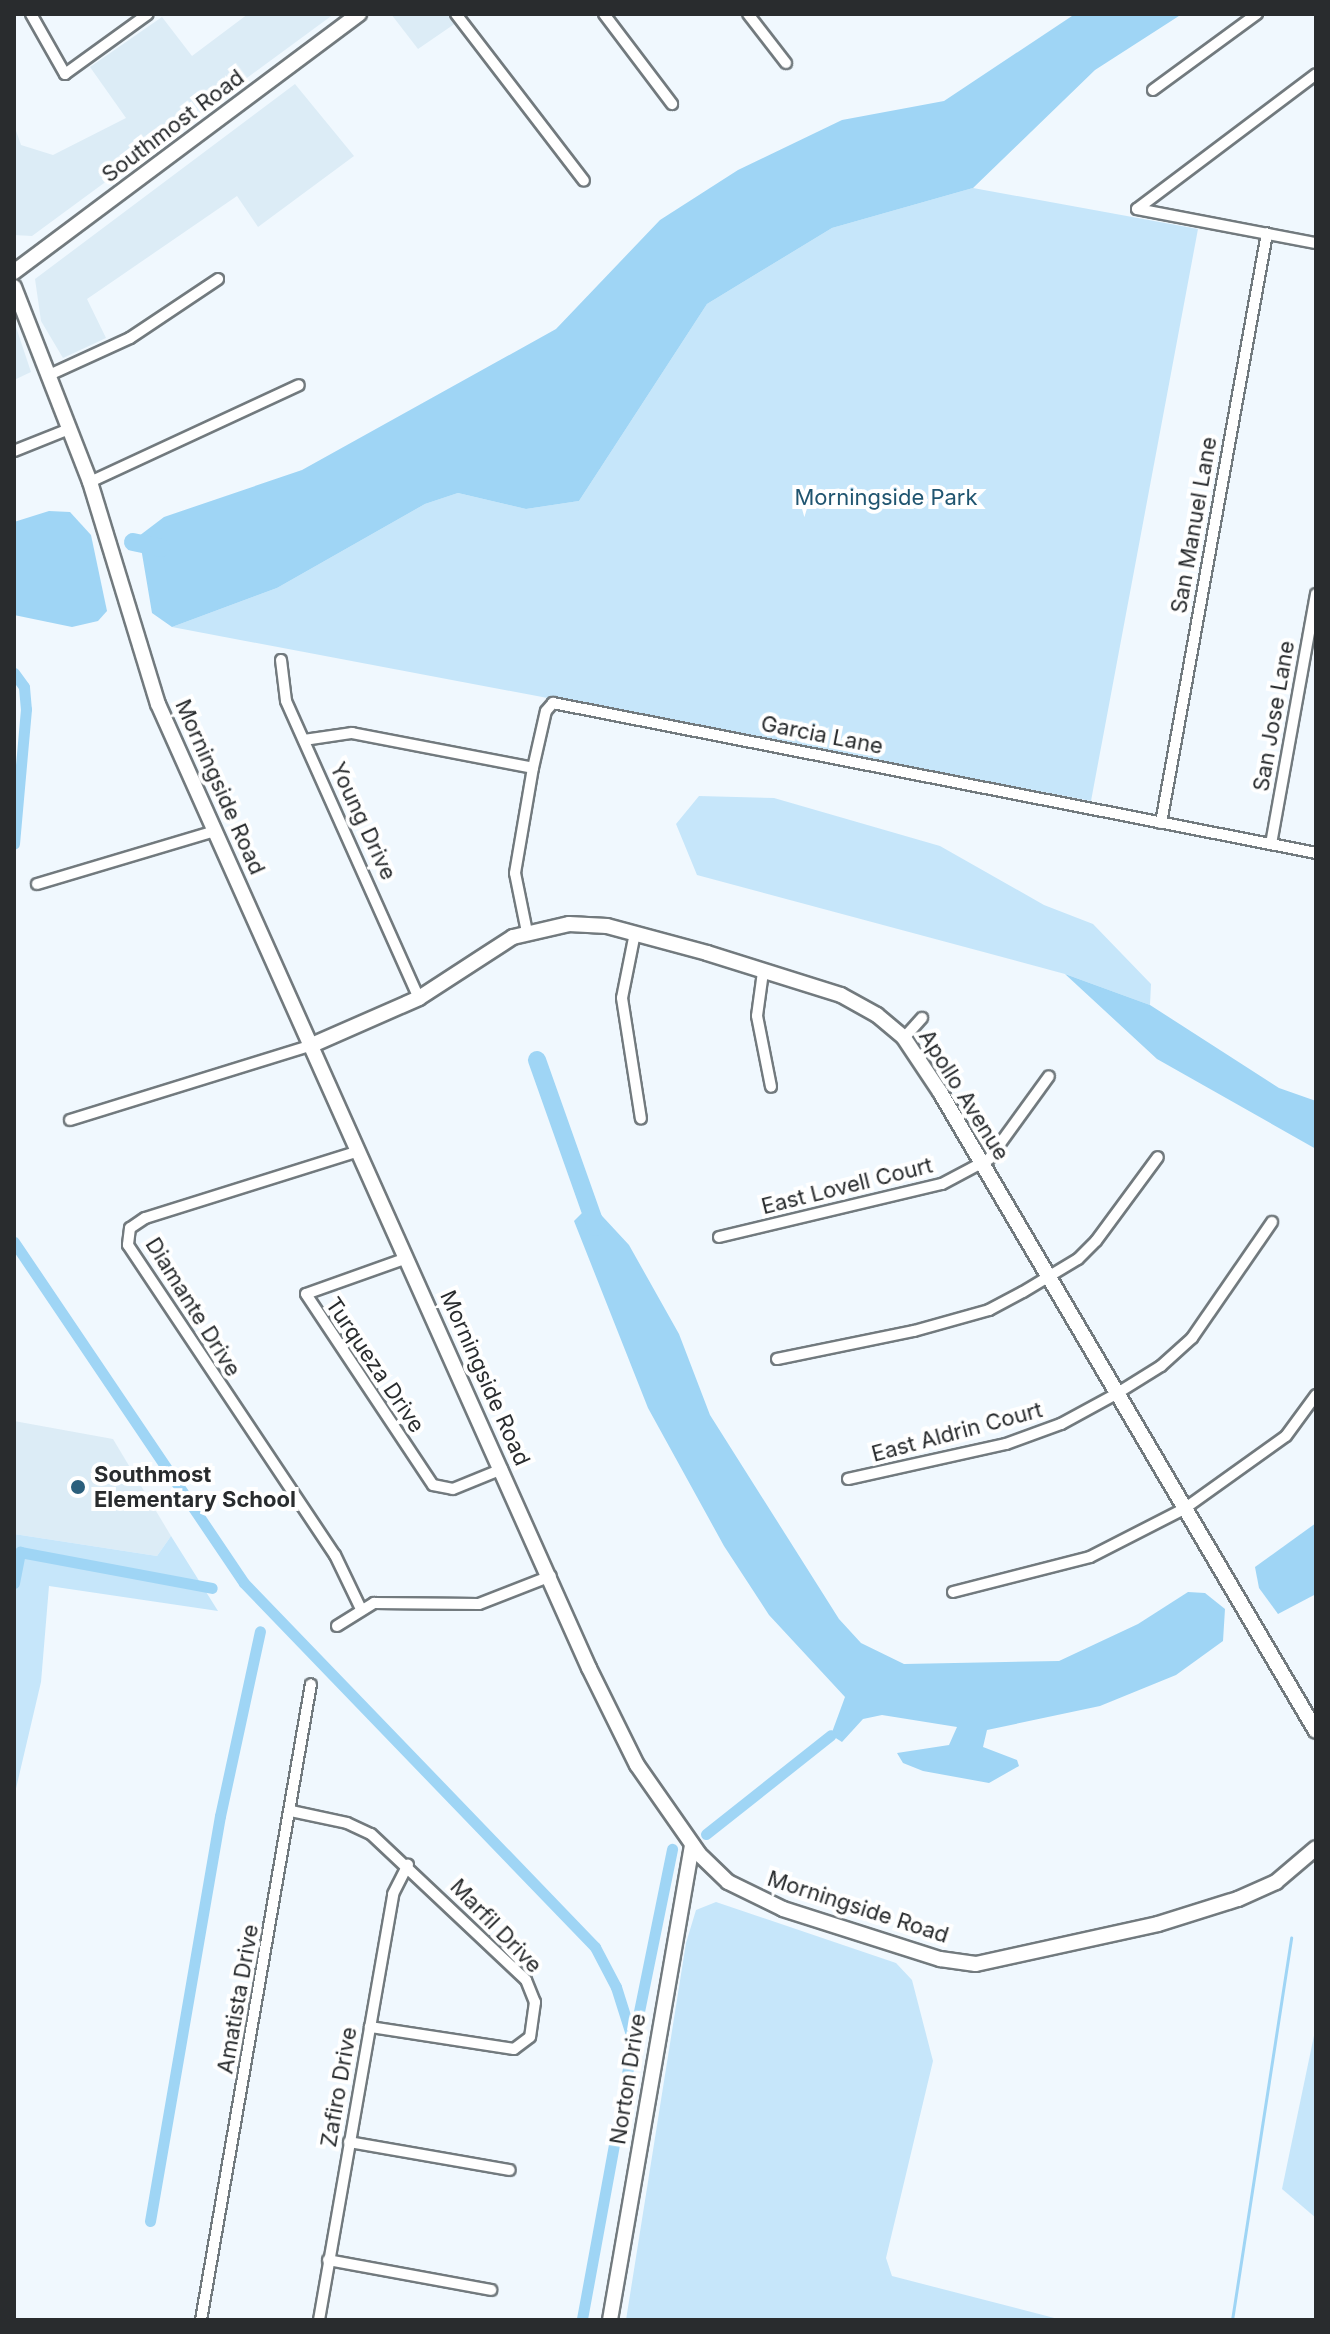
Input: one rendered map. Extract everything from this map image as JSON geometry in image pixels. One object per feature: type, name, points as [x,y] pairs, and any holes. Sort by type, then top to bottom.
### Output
[{"type":"street","points":[[31,14],[65,74],[148,14]]},
{"type":"street","name":"Southmost Road","points":[[14,272],[359,14]]},
{"type":"street","points":[[456,14],[584,181]]},
{"type":"street","points":[[604,14],[672,104]]},
{"type":"street","points":[[748,14],[786,63]]},
{"type":"street","points":[[1153,90],[1257,14]]},
{"type":"street","points":[[1316,74],[1137,209],[1316,243]]},
{"type":"street","name":"San Manuel Lane","points":[[1161,823],[1267,233]]},
{"type":"street","points":[[47,376],[120,344],[218,279]]},
{"type":"street","name":"Morningside Road","points":[[14,287],[90,482],[145,671],[637,1765],[692,1845],[728,1882],[783,1909],[940,1959],[976,1964],[1158,1924],[1238,1899],[1276,1882],[1316,1848]]},
{"type":"street","points":[[90,482],[299,385]]},
{"type":"street","points":[[14,451],[69,429]]},
{"type":"street","name":"San Jose Lane","points":[[1271,844],[1316,594]]},
{"type":"street","name":"Young Drive","points":[[281,660],[280,680],[304,740],[419,998]]},
{"type":"street","name":"Garcia Lane","points":[[527,932],[515,873],[533,768],[546,711],[553,703],[1316,853]]},
{"type":"street","points":[[304,740],[352,733],[533,768]]},
{"type":"street","points":[[37,884],[215,831]]},
{"type":"street","name":"Apollo Avenue","points":[[312,1045],[419,998],[496,945],[527,932],[588,923],[635,933],[841,995],[877,1015],[904,1038],[982,1164],[1316,1731]]},
{"type":"street","points":[[635,933],[622,998],[641,1119]]},
{"type":"street","points":[[763,972],[757,1016],[771,1087]]},
{"type":"street","points":[[904,1038],[922,1018]]},
{"type":"street","points":[[70,1120],[312,1045]]},
{"type":"street","points":[[982,1164],[1003,1144],[1049,1076]]},
{"type":"street","name":"Diamante Drive","points":[[359,1151],[145,1218],[130,1228],[128,1245],[335,1555],[361,1609]]},
{"type":"street","points":[[777,1359],[914,1331],[989,1310],[1048,1278],[1096,1241],[1158,1157]]},
{"type":"street","name":"East Lovell Court","points":[[719,1237],[898,1198],[982,1164]]},
{"type":"street","name":"East Aldrin Court","points":[[848,1479],[1006,1444],[1061,1424],[1116,1394],[1161,1366],[1192,1338],[1272,1222]]},
{"type":"street","name":"Turqueza Drive","points":[[407,1258],[306,1294],[433,1485],[453,1489],[502,1469]]},
{"type":"street","points":[[953,1592],[1090,1557],[1184,1509],[1286,1436],[1316,1395]]},
{"type":"street","points":[[337,1626],[361,1609],[392,1601],[479,1604],[551,1576]]},
{"type":"street","name":"Amatista Drive","points":[[201,2320],[311,1684]]},
{"type":"street","name":"Marfil Drive","points":[[291,1811],[360,1828],[408,1865],[526,1980],[535,2002],[534,2026],[524,2044],[504,2049],[370,2027]]},
{"type":"street","name":"Norton Drive","points":[[610,2320],[692,1845]]},
{"type":"street","name":"Zafiro Drive","points":[[319,2320],[393,1894],[408,1865]]},
{"type":"street","points":[[349,2142],[510,2170]]},
{"type":"street","points":[[328,2260],[491,2290]]},
{"type":"shaded area","points":[[248,14],[334,14],[32,236],[14,235],[14,125],[21,145],[53,155],[126,118],[90,67],[162,17],[192,56]]},
{"type":"shaded area","points":[[391,14],[469,14],[418,49]]},
{"type":"shaded area","points":[[1075,14],[1182,14],[1095,70],[973,188],[832,228],[707,304],[579,501],[526,509],[458,493],[425,504],[277,588],[172,627],[152,613],[139,536],[164,517],[302,470],[556,329],[660,220],[738,170],[842,120],[944,101]]},
{"type":"shaded area","points":[[295,84],[354,156],[258,227],[237,196],[87,299],[106,338],[63,358],[41,321],[35,279]]},
{"type":"shaded area","points":[[14,321],[31,372],[14,380]]},
{"type":"shaded area","points":[[49,511],[70,512],[91,535],[107,611],[98,621],[72,627],[14,615],[14,522]]},
{"type":"shaded area","points":[[1065,974],[1150,1005],[1279,1088],[1316,1101],[1316,1149],[1157,1059]]},
{"type":"shaded area","points":[[591,1204],[629,1245],[679,1334],[710,1415],[839,1619],[861,1643],[904,1664],[1059,1661],[1138,1624],[1188,1592],[1205,1593],[1225,1609],[1223,1641],[1176,1675],[1100,1706],[987,1730],[983,1747],[1017,1760],[1019,1766],[989,1783],[923,1771],[903,1763],[897,1753],[949,1745],[957,1727],[882,1715],[863,1719],[842,1742],[831,1735],[845,1697],[769,1615],[724,1546],[648,1408],[574,1221]]},
{"type":"shaded area","name":"Southmost Elementary School","points":[[14,1421],[113,1439],[171,1536],[157,1556],[14,1534]]},
{"type":"shaded area","points":[[1316,1523],[1316,1594],[1278,1614],[1259,1588],[1255,1567]]},
{"type":"green space","name":"Morningside Park","points":[[973,188],[1198,229],[1091,801],[172,627],[277,588],[425,504],[458,493],[526,509],[579,501],[707,304],[832,228]]},
{"type":"green space","points":[[699,796],[774,798],[940,846],[1044,905],[1093,924],[1151,984],[1150,1005],[1065,974],[697,875],[676,824]]},
{"type":"green space","points":[[14,1534],[157,1556],[171,1536],[218,1611],[49,1586],[41,1682],[14,1797]]},
{"type":"green space","points":[[716,1902],[896,1963],[912,1980],[933,2061],[886,2258],[892,2276],[1062,2320],[626,2320],[686,1943],[696,1910]]},
{"type":"green space","points":[[1316,2026],[1316,2218],[1282,2189]]},
{"type":"waterway","points":[[133,542],[161,548]]},
{"type":"waterway","points":[[14,673],[24,687],[26,709],[14,843]]},
{"type":"waterway","points":[[537,1060],[596,1227]]},
{"type":"waterway","points":[[14,1242],[244,1583],[595,1947],[616,1987],[633,2041],[582,2320]]},
{"type":"waterway","points":[[14,1583],[20,1552],[212,1588]]},
{"type":"waterway","points":[[150,2221],[220,1816],[260,1631]]},
{"type":"waterway","points":[[706,1834],[831,1735]]},
{"type":"waterway","points":[[634,2036],[672,1849]]},
{"type":"waterway","points":[[1232,2320],[1291,1938]]},
{"type":"place","name":"Southmost Elementary School","points":[[78,1487]]}]
